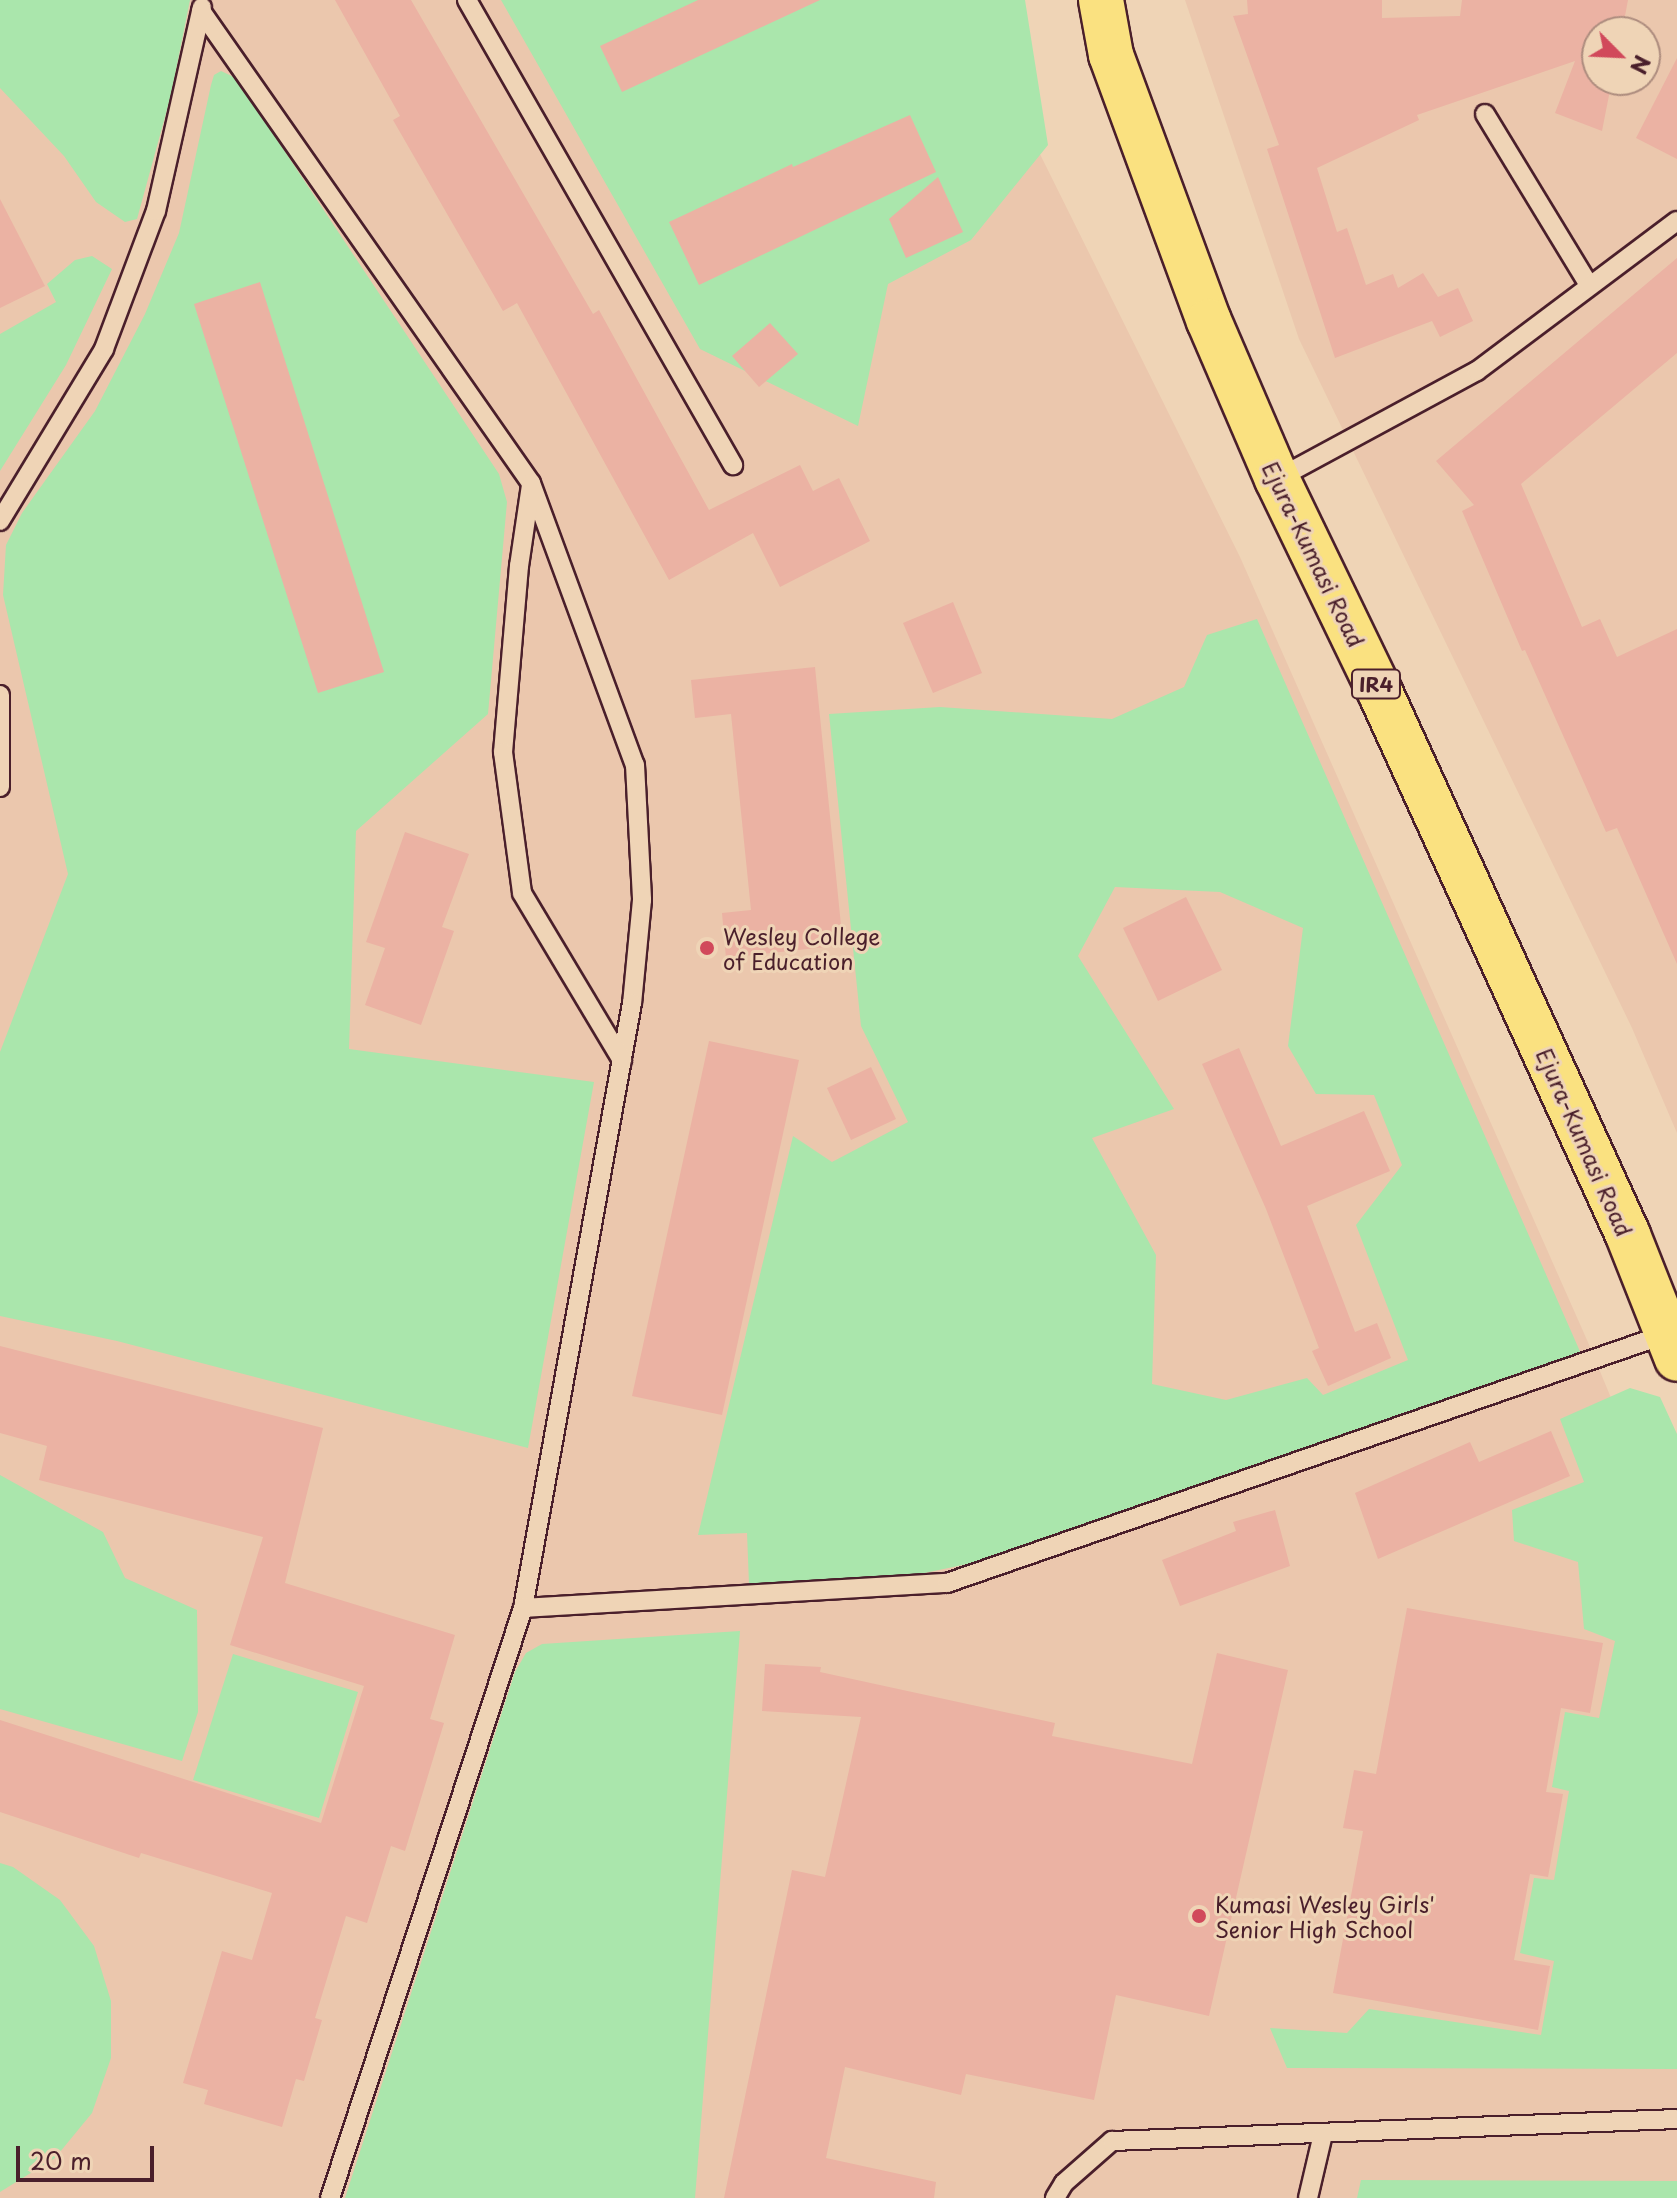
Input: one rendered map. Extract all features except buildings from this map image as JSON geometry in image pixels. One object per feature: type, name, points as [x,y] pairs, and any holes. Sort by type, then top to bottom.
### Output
[{"type":"main road","name":"Ejura-Kumasi Road","points":[[1101,0],[1111,55],[1209,321],[1277,479],[1387,706],[1628,1235],[1672,1346]]},
{"type":"lane","points":[[467,0],[733,465]]},
{"type":"lane","points":[[202,6],[531,483],[635,765],[642,900],[622,1060],[523,1608],[330,2198]]},
{"type":"lane","points":[[0,521],[104,349],[156,211],[202,6]]},
{"type":"lane","points":[[1485,114],[1589,285]]},
{"type":"lane","points":[[1277,479],[1477,371],[1677,221]]},
{"type":"lane","points":[[531,483],[519,566],[503,752],[522,893],[622,1060]]},
{"type":"lane","points":[[0,695],[0,787]]},
{"type":"lane","points":[[523,1608],[947,1583],[1672,1346]]},
{"type":"lane","points":[[1055,2198],[1064,2183],[1112,2141],[1677,2119]]},
{"type":"lane","points":[[1308,2198],[1323,2134]]},
{"type":"shaded area","name":"Wesley College of Education","points":[[0,0],[1013,0],[1031,136],[1240,557],[1587,1340],[1677,1557],[1677,2198],[0,2198]]},
{"type":"shaded area","points":[[1185,0],[1677,0],[1677,1133],[1632,1028],[1299,339]]},
{"type":"green space","points":[[0,0],[190,0],[171,95],[137,219],[125,222],[96,202],[64,156],[0,88]]},
{"type":"green space","points":[[501,0],[1025,0],[1048,145],[971,240],[888,284],[858,426],[700,349]]},
{"type":"green space","points":[[221,71],[236,78],[499,474],[507,502],[488,714],[356,831],[349,1049],[594,1082],[528,1448],[117,1341],[0,1316],[0,1052],[68,874],[3,595],[6,545],[22,513],[95,411],[145,314],[179,233],[211,85],[214,75]]},
{"type":"green space","points":[[92,256],[112,269],[66,365],[0,471],[0,334],[56,302],[47,284],[75,260]]},
{"type":"green space","points":[[1257,619],[1582,1356],[986,1560],[920,1574],[749,1584],[747,1533],[698,1535],[793,1136],[832,1162],[908,1122],[861,1026],[829,714],[940,707],[1112,719],[1184,687],[1207,635]],"holes":[[[1115,887],[1220,892],[1303,928],[1288,1046],[1316,1094],[1374,1095],[1402,1165],[1356,1225],[1408,1360],[1323,1395],[1307,1378],[1226,1400],[1152,1384],[1156,1255],[1092,1138],[1174,1109],[1078,956]]]},
{"type":"green space","points":[[1630,1388],[1660,1397],[1677,1434],[1677,2069],[1287,2068],[1270,2028],[1347,2033],[1369,2009],[1541,2035],[1554,1961],[1520,1953],[1534,1878],[1554,1880],[1569,1791],[1552,1787],[1565,1712],[1599,1718],[1615,1641],[1584,1629],[1578,1562],[1514,1541],[1512,1510],[1584,1482],[1560,1419]]},
{"type":"green space","points":[[0,1475],[103,1532],[125,1578],[197,1610],[198,1712],[182,1761],[0,1709]]},
{"type":"green space","points":[[740,1631],[695,2198],[345,2198],[515,1672],[526,1653],[542,1644]]},
{"type":"green space","points":[[233,1654],[358,1692],[319,1818],[193,1780]]},
{"type":"green space","points":[[0,1863],[13,1867],[60,1900],[94,1946],[111,2001],[111,2058],[92,2113],[55,2158],[0,2192]]},
{"type":"green space","points":[[1361,2180],[1677,2181],[1677,2198],[1357,2198]]},
{"type":"place","name":"Wesley College of Education","points":[[707,948]]},
{"type":"place","name":"Kumasi Wesley Girls' Senior High School","points":[[1199,1916]]}]
